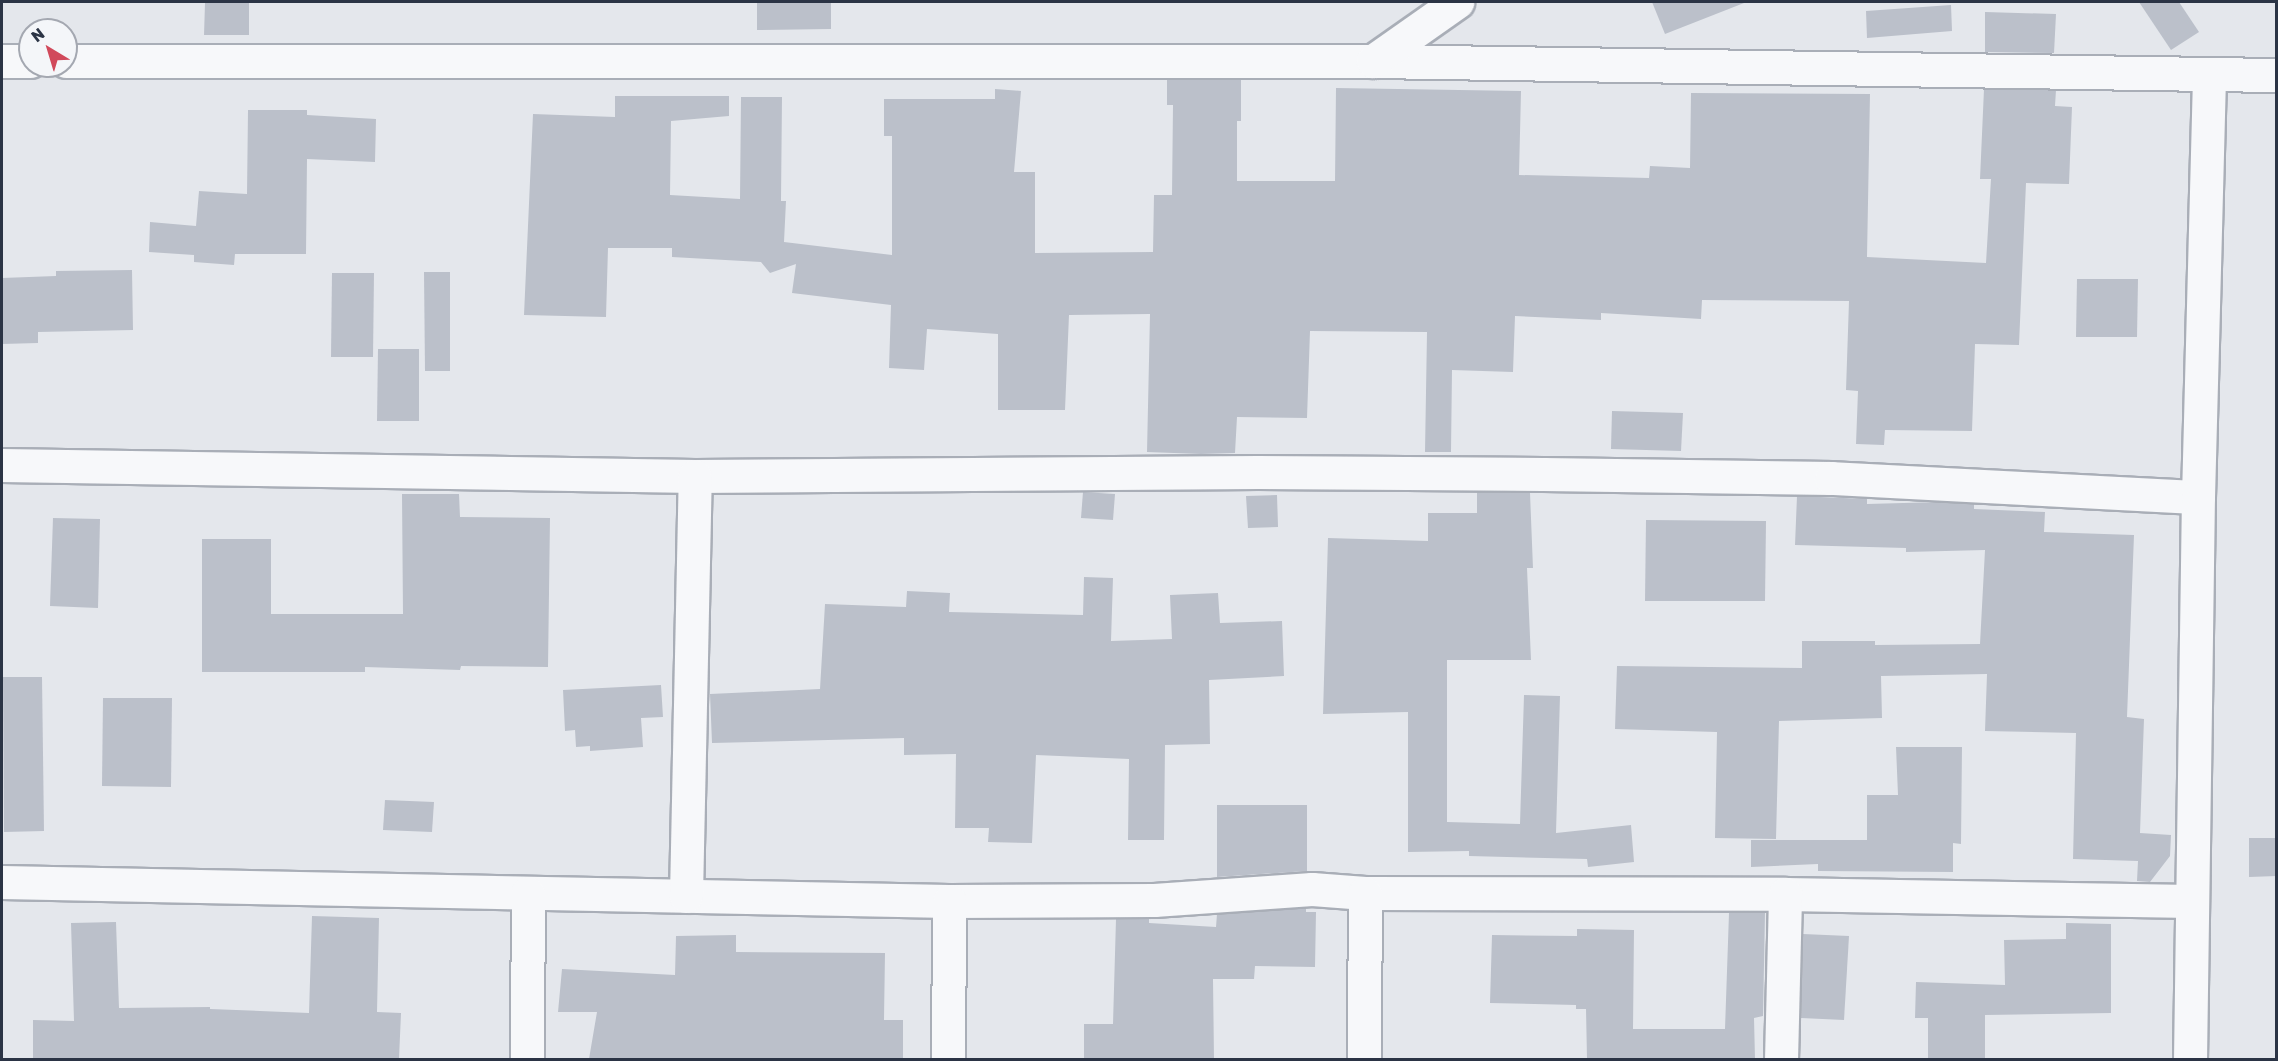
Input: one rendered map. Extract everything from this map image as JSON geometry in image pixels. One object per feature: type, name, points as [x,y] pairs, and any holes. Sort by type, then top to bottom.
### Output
[{"type":"street","points":[[1374,61],[1456,2]]},
{"type":"street","points":[[2,61],[18,61]]},
{"type":"street","points":[[78,61],[1374,61],[2277,75]]},
{"type":"street","points":[[2190,1059],[2198,497],[2209,74]]},
{"type":"street","points":[[2,465],[695,477],[1258,472],[1567,474],[1830,478],[2198,497]]},
{"type":"street","points":[[686,896],[695,477]]},
{"type":"street","points":[[2,882],[949,901],[1154,900],[1312,889],[1365,893],[1785,894],[2192,901]]},
{"type":"street","points":[[526,1059],[528,893]]},
{"type":"street","points":[[1364,1059],[1365,893]]},
{"type":"street","points":[[1781,1059],[1785,894]]},
{"type":"street","points":[[948,1059],[949,901]]},
{"type":"building","points":[[757,2],[831,2],[831,29],[757,30]]},
{"type":"building","points":[[1652,2],[1744,2],[1744,3],[1665,34]]},
{"type":"building","points":[[2139,2],[2179,2],[2199,32],[2171,50]]},
{"type":"building","points":[[205,3],[249,3],[249,35],[204,35]]},
{"type":"building","points":[[1951,5],[1952,31],[1867,38],[1866,11]]},
{"type":"building","points":[[1985,12],[2056,14],[2054,53],[1985,52]]},
{"type":"building","points":[[1167,80],[1241,80],[1241,121],[1237,121],[1237,181],[1335,181],[1336,88],[1521,91],[1519,175],[1649,178],[1650,166],[1690,168],[1691,93],[1870,94],[1867,257],[1986,263],[1991,179],[1980,179],[1984,89],[2056,90],[2055,106],[2072,107],[2069,184],[2026,183],[2019,345],[1975,344],[1972,431],[1885,430],[1884,445],[1856,444],[1858,391],[1846,390],[1849,301],[1702,300],[1701,319],[1601,313],[1601,320],[1515,316],[1513,372],[1452,370],[1451,452],[1425,452],[1427,332],[1310,331],[1307,418],[1237,417],[1235,453],[1201,454],[1147,452],[1150,314],[1069,315],[1065,410],[998,410],[998,334],[927,329],[924,370],[889,368],[891,305],[792,293],[796,264],[770,273],[761,262],[672,257],[672,248],[608,248],[606,317],[524,315],[533,114],[615,117],[615,96],[729,96],[729,116],[671,121],[670,195],[740,199],[741,97],[782,97],[781,201],[786,201],[784,242],[892,255],[892,136],[884,136],[884,99],[995,99],[995,89],[1021,91],[1014,172],[1035,172],[1035,253],[1153,252],[1154,195],[1172,195],[1173,105],[1167,105]]},
{"type":"building","points":[[248,110],[307,110],[307,115],[376,119],[375,162],[307,159],[306,254],[235,254],[234,265],[194,262],[194,255],[149,252],[150,222],[196,226],[199,191],[247,194]]},
{"type":"building","points":[[132,270],[133,330],[38,332],[38,343],[2,344],[2,278],[56,276],[56,271]]},
{"type":"building","points":[[424,272],[450,272],[450,371],[425,371]]},
{"type":"building","points":[[332,273],[374,273],[373,357],[331,357]]},
{"type":"building","points":[[2077,279],[2138,279],[2137,337],[2076,337]]},
{"type":"building","points":[[378,349],[419,349],[419,421],[377,421]]},
{"type":"building","points":[[1612,411],[1683,413],[1681,451],[1611,449]]},
{"type":"building","points":[[1083,492],[1115,494],[1113,520],[1081,518]]},
{"type":"building","points":[[1477,492],[1530,493],[1533,568],[1527,568],[1531,660],[1447,660],[1447,822],[1520,824],[1524,695],[1560,696],[1556,833],[1631,825],[1634,862],[1588,867],[1587,859],[1469,856],[1469,851],[1408,852],[1408,712],[1323,714],[1328,538],[1428,541],[1428,513],[1477,513]]},
{"type":"building","points":[[402,494],[459,494],[460,517],[550,518],[548,667],[461,666],[460,670],[365,667],[365,672],[202,672],[202,539],[271,539],[271,614],[403,614]]},
{"type":"building","points":[[1277,495],[1278,527],[1248,528],[1246,496]]},
{"type":"building","points":[[1797,496],[1867,499],[1867,504],[1940,502],[1974,504],[1974,509],[2045,512],[2044,532],[2134,535],[2127,717],[2144,719],[2140,833],[2171,835],[2170,856],[2150,882],[2137,881],[2138,861],[2073,859],[2076,733],[1985,731],[1987,674],[1881,676],[1882,718],[1779,721],[1776,839],[1715,838],[1717,732],[1615,729],[1617,666],[1802,668],[1802,641],[1875,641],[1875,645],[1980,644],[1985,550],[1906,552],[1906,548],[1795,545]]},
{"type":"building","points":[[53,518],[100,519],[98,608],[50,606]]},
{"type":"building","points":[[1646,520],[1766,521],[1765,601],[1645,601]]},
{"type":"building","points":[[1084,577],[1113,578],[1111,641],[1172,639],[1170,595],[1218,593],[1220,623],[1282,621],[1284,676],[1209,680],[1210,744],[1165,745],[1164,840],[1128,840],[1129,759],[1036,755],[1032,843],[988,842],[989,828],[955,828],[956,754],[904,755],[904,738],[712,743],[710,694],[820,689],[825,604],[906,607],[907,591],[950,593],[949,612],[1083,615]]},
{"type":"building","points":[[3,677],[42,677],[44,831],[4,832]]},
{"type":"building","points":[[661,685],[663,717],[641,718],[643,747],[590,751],[590,746],[576,747],[575,730],[565,731],[563,690]]},
{"type":"building","points":[[103,698],[172,698],[171,787],[102,786]]},
{"type":"building","points":[[1896,747],[1962,747],[1961,844],[1953,843],[1953,872],[1818,871],[1818,864],[1751,867],[1751,840],[1867,840],[1867,795],[1898,795]]},
{"type":"building","points":[[385,800],[434,802],[432,832],[383,830]]},
{"type":"building","points":[[1217,805],[1307,805],[1307,871],[1217,877]]},
{"type":"building","points":[[2249,838],[2277,838],[2277,876],[2249,877]]},
{"type":"building","points":[[1306,908],[1306,912],[1316,912],[1315,967],[1255,966],[1254,979],[1213,979],[1214,1059],[1084,1059],[1084,1024],[1113,1024],[1116,919],[1149,919],[1149,923],[1216,927],[1217,914]]},
{"type":"building","points":[[1729,913],[1765,913],[1763,1016],[1754,1018],[1755,1059],[1587,1059],[1586,1009],[1576,1009],[1576,1005],[1490,1003],[1492,935],[1577,936],[1577,929],[1634,930],[1633,1029],[1725,1029]]},
{"type":"building","points":[[312,916],[379,918],[377,1012],[401,1013],[399,1059],[33,1059],[33,1020],[74,1021],[71,923],[116,922],[119,1008],[210,1007],[210,1009],[309,1013]]},
{"type":"building","points":[[2066,923],[2111,924],[2111,1013],[1985,1015],[1985,1059],[1928,1059],[1928,1018],[1915,1018],[1916,982],[2005,985],[2004,940],[2066,939]]},
{"type":"building","points":[[1803,934],[1849,936],[1844,1020],[1801,1018]]},
{"type":"building","points":[[736,935],[736,952],[885,953],[884,1020],[903,1020],[903,1059],[589,1059],[597,1012],[558,1012],[562,969],[675,975],[676,936]]}]
